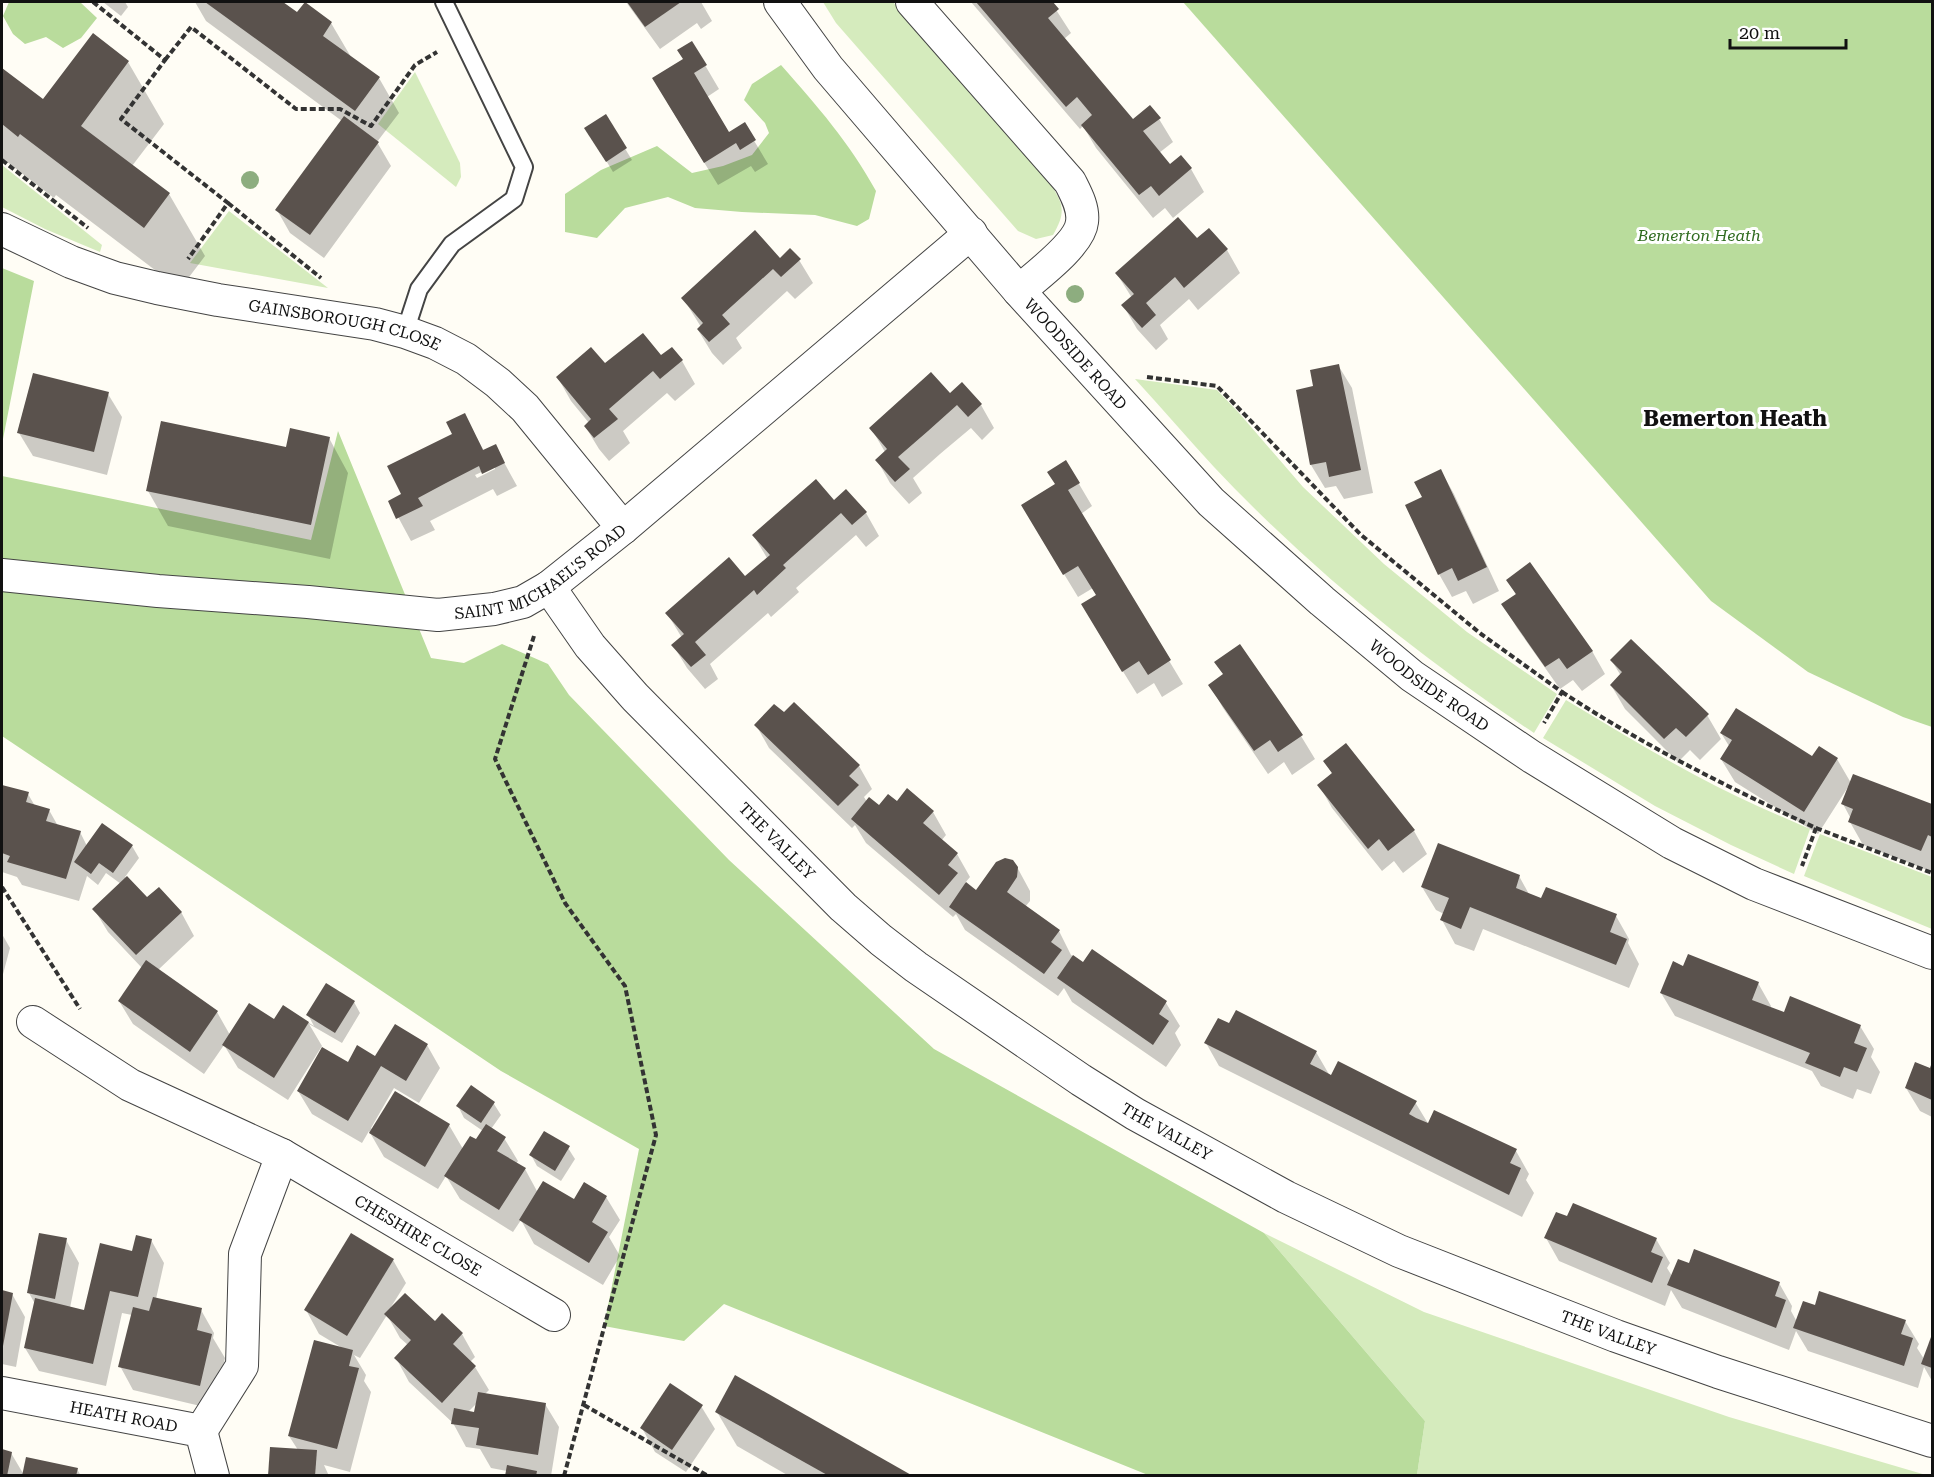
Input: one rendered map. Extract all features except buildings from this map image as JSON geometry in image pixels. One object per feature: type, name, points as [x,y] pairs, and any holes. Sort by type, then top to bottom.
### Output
[{"type":"street","name":"WOODSIDE ROAD","points":[[780,2],[828,68],[1019,291],[1211,502],[1322,601],[1412,676],[1526,753],[1672,843],[1754,884],[1932,953]]},
{"type":"street","name":"WOODSIDE ROAD","points":[[912,2],[1070,182],[1080,202],[1082,223],[1072,244],[1019,291]]},
{"type":"street","name":"GAINSBOROUGH CLOSE","points":[[2,229],[70,262],[115,278],[218,300],[375,324],[435,343],[466,359],[498,383],[525,408],[623,528]]},
{"type":"street","name":"SAINT MICHAEL'S ROAD","points":[[2,575],[438,615],[483,611],[524,602],[549,587],[623,528],[971,233]]},
{"type":"street","name":"THE VALLEY","points":[[549,587],[590,646],[635,697],[843,907],[916,967],[1081,1080],[1136,1114],[1286,1197],[1399,1251],[1650,1348],[1932,1441]]},
{"type":"street","name":"CHESHIRE CLOSE","points":[[33,1022],[130,1085],[282,1155],[554,1316]]},
{"type":"street","points":[[201,1431],[242,1366],[244,1254],[282,1155]]},
{"type":"street","name":"HEATH ROAD","points":[[2,1393],[201,1431],[213,1476]]},
{"type":"lane","points":[[405,332],[419,289],[452,244],[514,199],[524,167],[444,2]]},
{"type":"path","points":[[93,2],[165,60]]},
{"type":"path","points":[[331,318],[335,290],[121,119],[191,27],[296,109],[340,109],[371,126],[414,65],[461,38]]},
{"type":"path","points":[[2,159],[95,234]]},
{"type":"path","points":[[186,261],[228,203]]},
{"type":"path","points":[[1111,392],[1130,375],[1217,386],[1360,534],[1481,634],[1562,692],[1612,725],[1769,806],[1816,828],[1932,873]]},
{"type":"path","points":[[549,587],[495,759],[566,903],[625,986],[656,1135],[564,1476]]},
{"type":"path","points":[[1526,753],[1562,692]]},
{"type":"path","points":[[1789,898],[1816,828]]},
{"type":"path","points":[[2,887],[85,1016]]},
{"type":"path","points":[[583,1404],[708,1476]]},
{"type":"green space","points":[[9,2],[80,2],[97,18],[81,38],[63,48],[46,37],[25,44],[13,34],[3,16]]},
{"type":"green space","points":[[823,2],[893,2],[1050,183],[1062,209],[1053,235],[1036,239],[1018,231],[836,23]]},
{"type":"green space","name":"Bemerton Heath","points":[[1183,2],[1932,2],[1932,727],[1903,717],[1808,672],[1711,601]]},
{"type":"green space","points":[[781,65],[820,110],[866,173],[876,191],[869,219],[857,226],[815,215],[695,208],[668,197],[625,208],[597,238],[565,232],[565,194],[601,170],[657,146],[692,173],[723,166],[752,155],[769,133],[765,123],[744,100],[752,84]]},
{"type":"green space","points":[[415,72],[460,163],[461,177],[456,187],[378,124]]},
{"type":"green space","points":[[2,165],[102,245],[100,252],[45,229],[2,207]]},
{"type":"green space","points":[[229,211],[328,288],[190,263]]},
{"type":"green space","points":[[2,268],[34,281],[3,439],[2,466]]},
{"type":"green space","points":[[1135,379],[1217,390],[1303,487],[1384,564],[1467,632],[1557,694],[1534,733],[1449,674],[1327,576],[1250,504]]},
{"type":"green space","points":[[338,431],[431,658],[464,663],[502,644],[548,664],[569,695],[729,860],[934,1049],[1264,1233],[1425,1421],[1417,1475],[1148,1475],[724,1304],[684,1341],[604,1326],[639,1149],[501,1071],[2,736],[2,476],[311,540]]},
{"type":"green space","points":[[1566,700],[1707,782],[1810,829],[1794,874],[1655,806],[1543,738]]},
{"type":"green space","points":[[1820,834],[1932,877],[1932,929],[1804,876]]},
{"type":"green space","points":[[1264,1233],[1424,1312],[1729,1417],[1926,1475],[1417,1475],[1425,1421]]},
{"type":"district","name":"Bemerton Heath","points":[[1735,418]]}]
